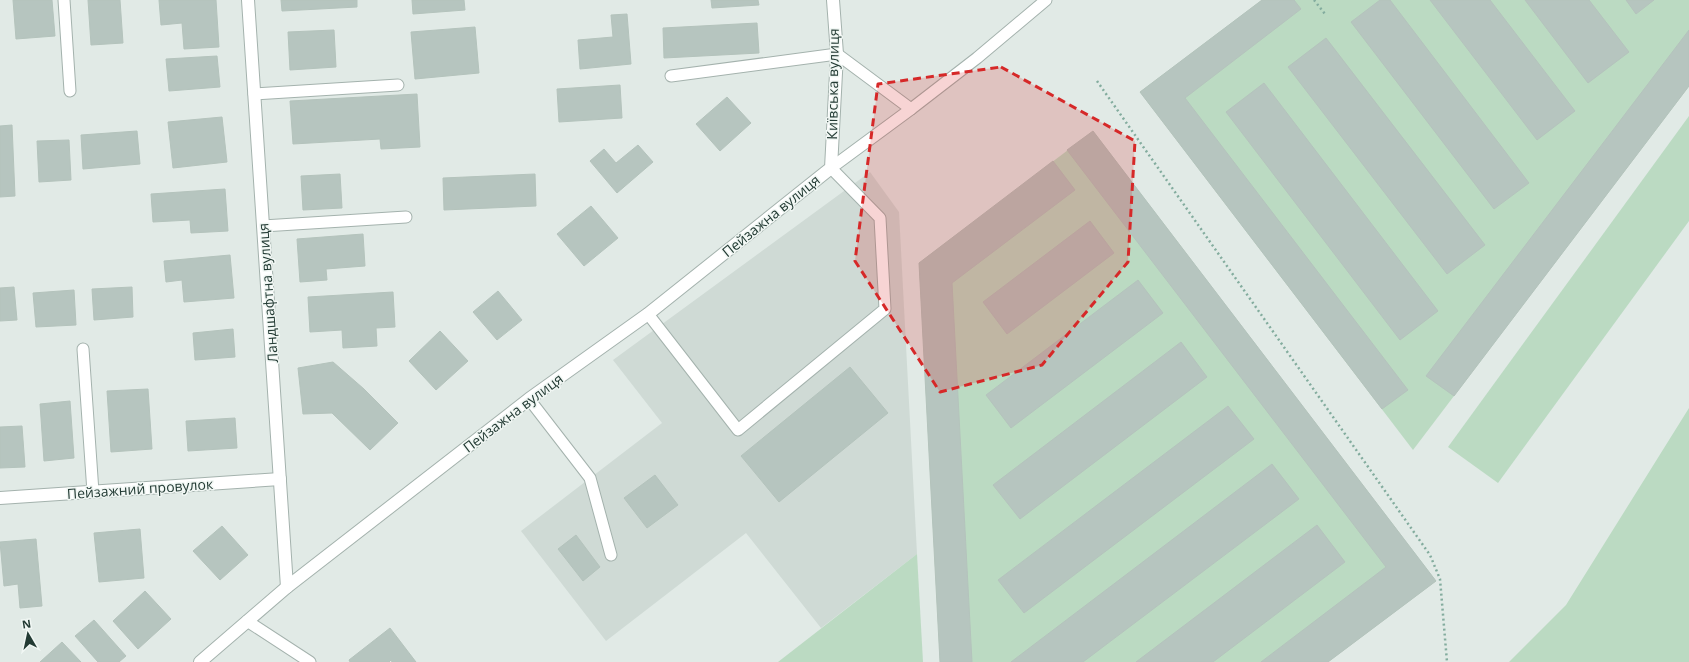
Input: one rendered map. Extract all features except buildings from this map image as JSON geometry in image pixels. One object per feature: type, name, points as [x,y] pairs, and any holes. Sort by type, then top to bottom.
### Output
[{"type":"street","name":"Ландшафтна вулиця","points":[[248,0],[287,587]]},
{"type":"street","name":"Київська вулиця","points":[[831,168],[837,54],[833,0]]},
{"type":"street","name":"Пейзажна вулиця","points":[[200,662],[287,587],[529,399],[648,314],[831,168]]},
{"type":"street","name":"Пейзажний провулок","points":[[0,498],[280,479]]},
{"type":"lane","points":[[64,0],[70,90]]},
{"type":"lane","points":[[648,314],[738,430],[885,309],[880,218],[831,168],[977,58],[1046,0]]},
{"type":"lane","points":[[672,76],[837,54],[911,109]]},
{"type":"lane","points":[[254,94],[398,85]]},
{"type":"lane","points":[[263,226],[406,217]]},
{"type":"lane","points":[[83,349],[93,492]]},
{"type":"lane","points":[[529,399],[590,478],[611,555]]},
{"type":"lane","points":[[247,621],[310,662]]},
{"type":"path","points":[[1314,0],[1325,14]]},
{"type":"path","points":[[1097,81],[1430,555],[1440,579],[1447,662]]},
{"type":"highlighted area","points":[[1001,67],[1135,141],[1128,262],[1042,365],[940,392],[855,261],[878,84]]},
{"type":"shaded area","points":[[870,172],[899,212],[917,554],[821,628],[746,533],[606,641],[521,531],[662,423],[613,360]]},
{"type":"green space","points":[[1262,0],[1689,0],[1689,86],[1413,450],[1140,92]]},
{"type":"green space","points":[[1689,116],[1689,221],[1498,483],[1448,447]]},
{"type":"green space","points":[[1093,131],[1436,581],[1328,662],[940,662],[919,263]]},
{"type":"green space","points":[[1689,408],[1689,662],[1509,662],[1566,605]]},
{"type":"green space","points":[[917,554],[923,662],[778,662]]}]
